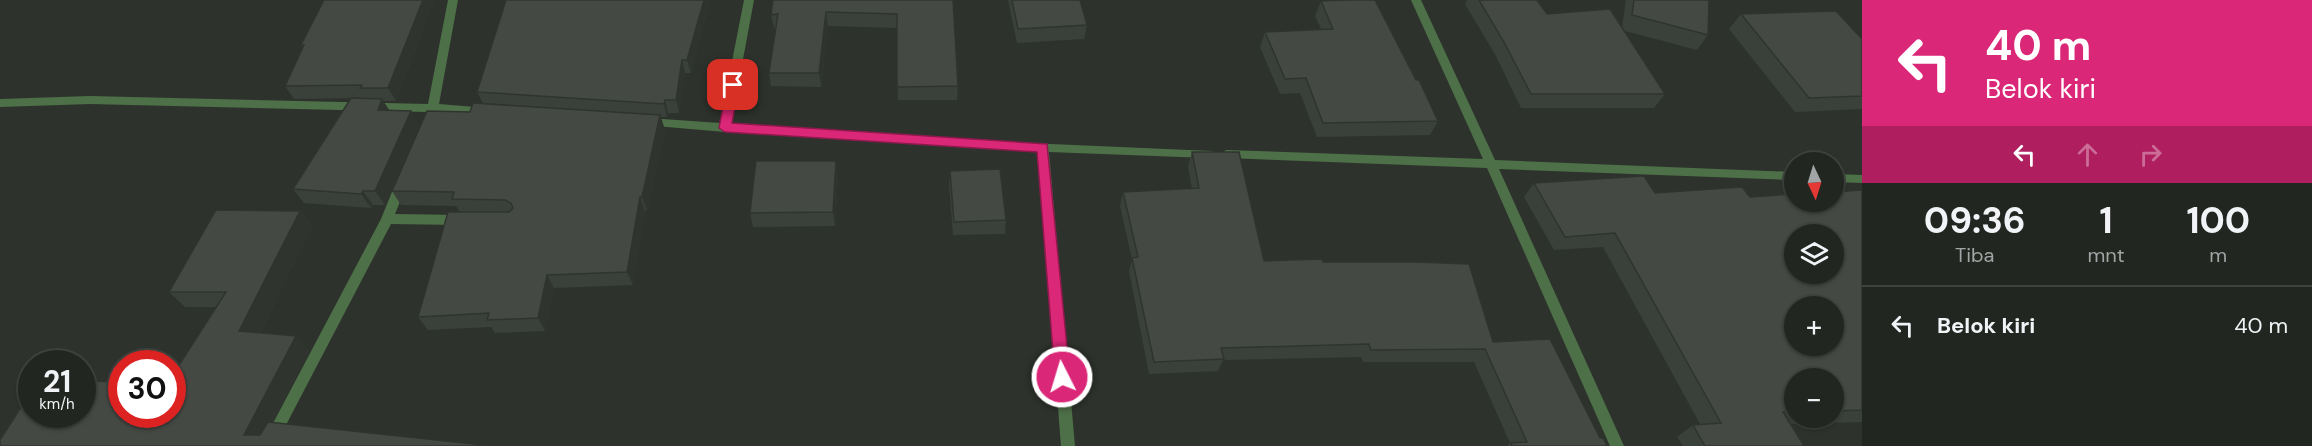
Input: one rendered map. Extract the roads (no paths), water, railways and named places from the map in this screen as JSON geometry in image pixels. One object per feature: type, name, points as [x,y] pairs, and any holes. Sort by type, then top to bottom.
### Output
[{"type":"street","points":[[425,128],[434,108],[453,0]]},
{"type":"street","points":[[725,128],[749,0]]},
{"type":"street","points":[[1416,0],[1617,446]]},
{"type":"street","points":[[0,103],[90,100],[434,108],[504,113]]},
{"type":"street","points":[[632,121],[1043,148],[1784,176]]},
{"type":"street","points":[[1043,148],[1068,446]]},
{"type":"street","points":[[268,446],[387,219],[408,169]]},
{"type":"street","points":[[1844,178],[1862,179]]},
{"type":"street","points":[[387,219],[478,221]]}]
